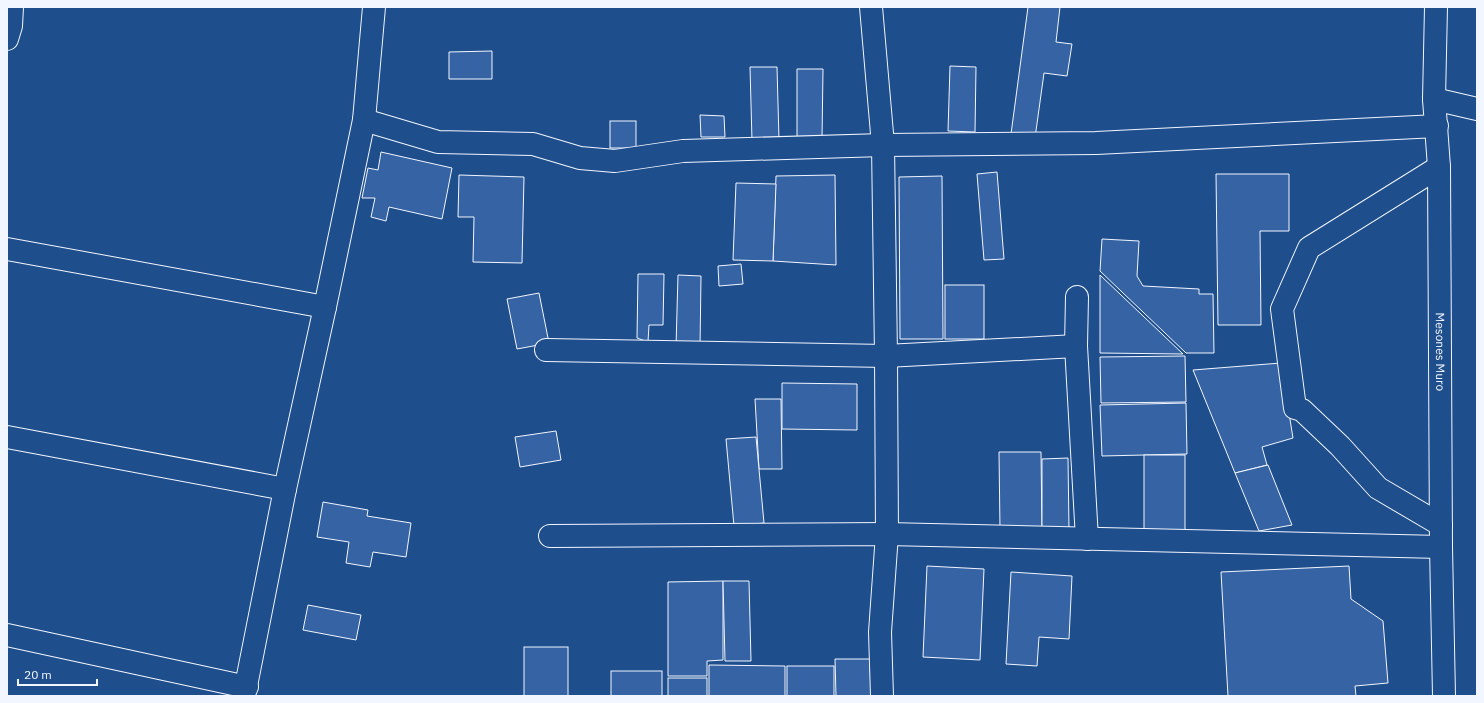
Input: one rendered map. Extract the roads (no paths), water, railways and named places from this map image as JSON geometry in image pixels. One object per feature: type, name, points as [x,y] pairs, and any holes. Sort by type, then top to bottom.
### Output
[{"type":"main road","points":[[7,40],[11,26],[12,7]]},
{"type":"main road","points":[[7,635],[245,691],[285,489],[364,120],[374,7]]},
{"type":"main road","points":[[871,7],[883,145],[887,534],[880,632],[882,696]]},
{"type":"main road","name":"Mesones Muro","points":[[1436,7],[1434,99],[1439,167],[1441,547],[1444,696]]},
{"type":"main road","points":[[1434,99],[1477,109]]},
{"type":"main road","points":[[364,120],[438,142],[533,144],[580,158],[615,161],[684,151],[883,145],[1096,143],[1437,126]]},
{"type":"main road","points":[[1439,167],[1309,248],[1282,310],[1295,408],[1302,410],[1340,446],[1378,488],[1441,525]]},
{"type":"main road","points":[[7,249],[325,307]]},
{"type":"main road","points":[[1077,297],[1076,346],[1087,539]]},
{"type":"main road","points":[[546,350],[886,356],[1076,346]]},
{"type":"main road","points":[[7,437],[285,489]]},
{"type":"main road","points":[[550,536],[887,534],[1441,547]]}]
